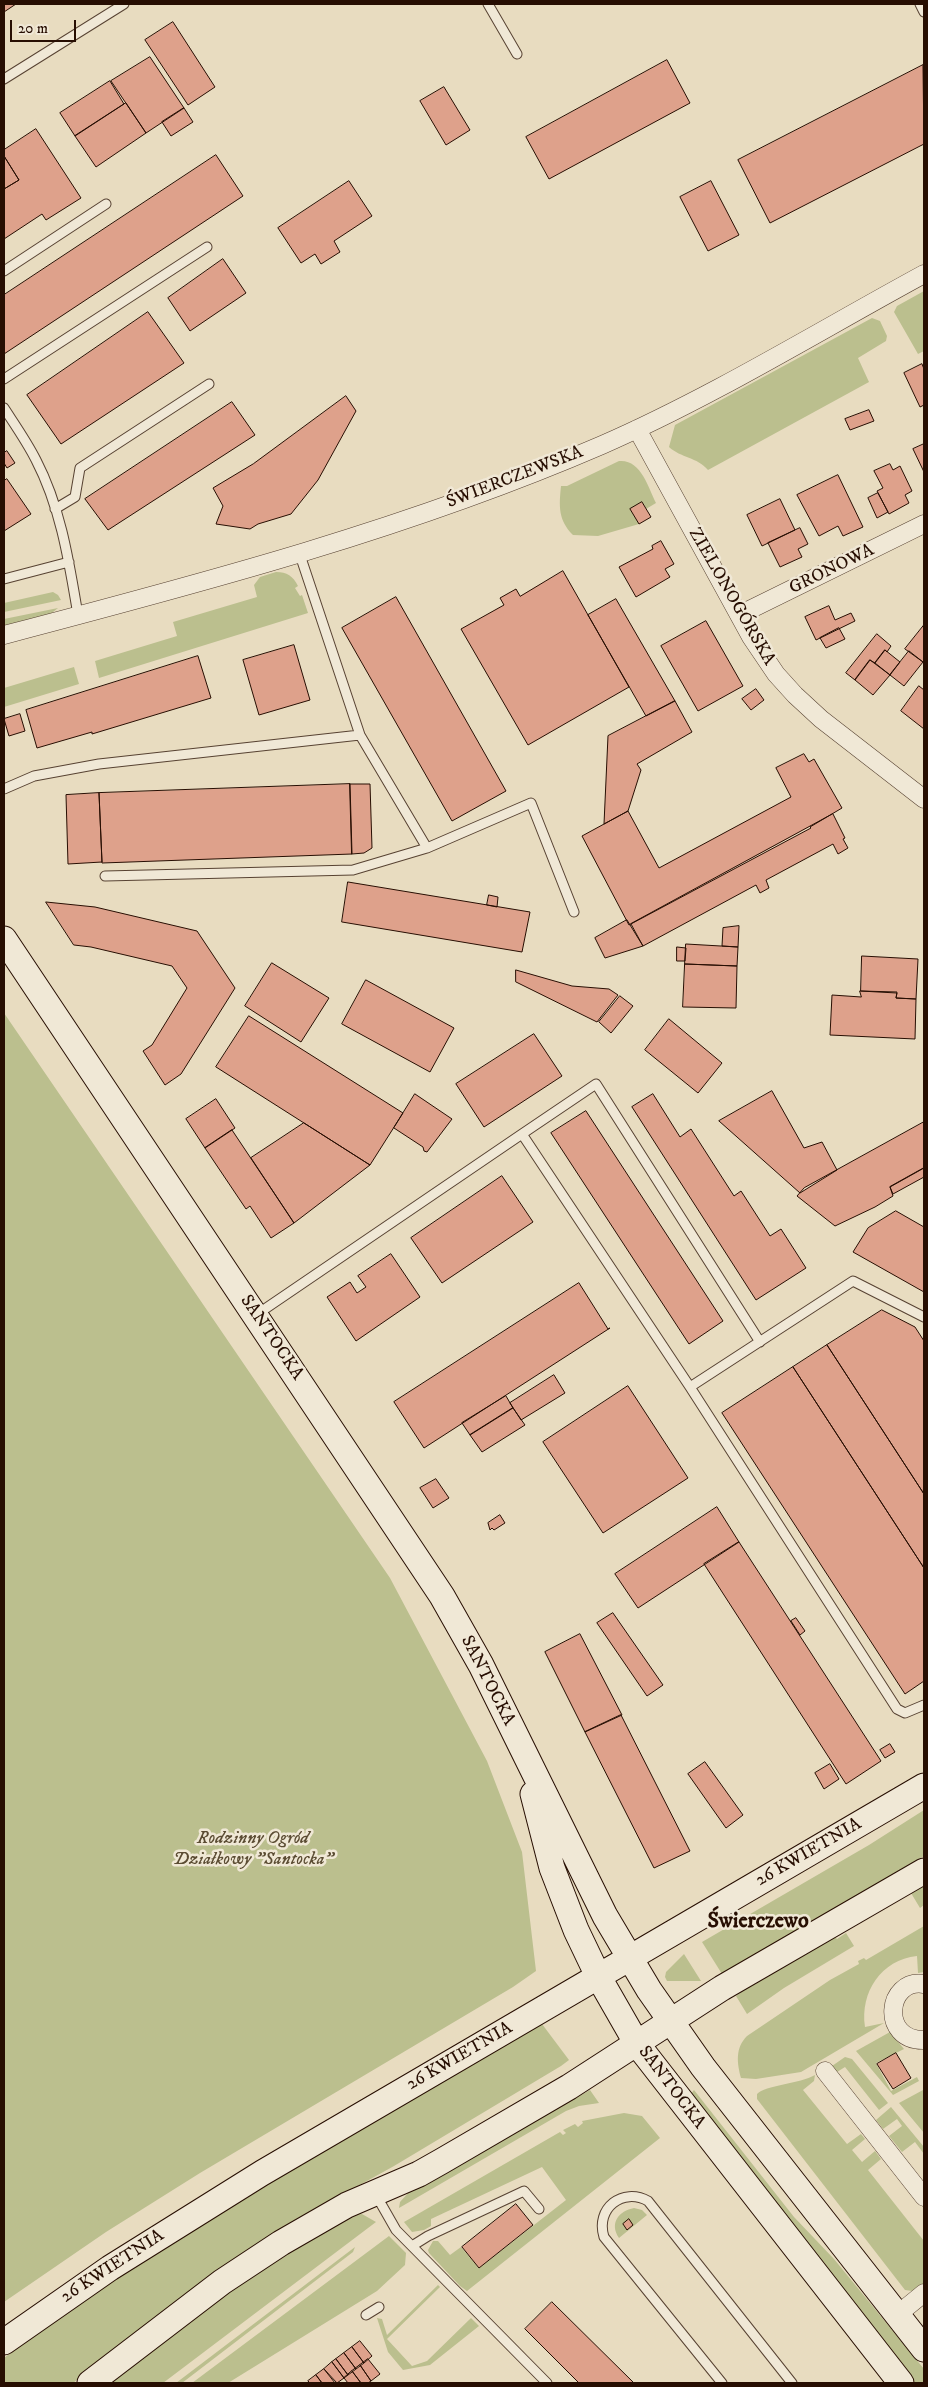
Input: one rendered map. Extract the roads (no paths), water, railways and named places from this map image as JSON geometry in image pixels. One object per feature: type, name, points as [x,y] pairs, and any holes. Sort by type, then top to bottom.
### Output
[{"type":"street","name":"ŚWIERCZEWSKA","points":[[4,635],[395,523],[510,482],[637,429],[924,274]]},
{"type":"street","name":"ZIELONOGÓRSKA","points":[[637,429],[739,615],[765,658],[795,696],[844,738],[924,799]]},
{"type":"street","name":"GRONOWA","points":[[739,615],[924,524]]},
{"type":"street","name":"SANTOCKA","points":[[4,939],[442,1596],[481,1665],[605,1916],[670,2022],[924,2349]]},
{"type":"street","name":"SANTOCKA","points":[[521,1748],[552,1868],[576,1930],[598,1976],[637,2044],[901,2383]]},
{"type":"street","name":"26 KWIETNIA","points":[[4,2342],[110,2268],[210,2204],[924,1786]]},
{"type":"street","points":[[90,2383],[242,2268],[310,2226],[374,2193],[419,2174],[569,2087],[722,1988],[924,1871]]},
{"type":"street","points":[[924,1984],[919,1983],[906,1987],[896,1996],[892,2009],[894,2022],[902,2034],[915,2040],[924,2040]]},
{"type":"street","points":[[826,2071],[924,2197]]},
{"type":"street","points":[[897,2315],[924,2293]]},
{"type":"lane","points":[[4,80],[124,4]]},
{"type":"lane","points":[[488,4],[517,54]]},
{"type":"lane","points":[[920,4],[924,12]]},
{"type":"lane","points":[[4,271],[106,204]]},
{"type":"lane","points":[[4,379],[207,247]]},
{"type":"lane","points":[[55,509],[75,497],[80,468],[208,384]]},
{"type":"lane","points":[[4,408],[36,460],[55,509],[69,562],[78,615]]},
{"type":"lane","points":[[299,552],[360,735],[427,848]]},
{"type":"lane","points":[[4,579],[69,562]]},
{"type":"lane","points":[[4,789],[34,776],[99,764],[360,735]]},
{"type":"lane","points":[[105,876],[353,870],[427,848],[531,803],[574,912]]},
{"type":"lane","points":[[256,1315],[596,1084],[760,1342]]},
{"type":"lane","points":[[522,1134],[690,1387],[897,1709],[906,1713],[924,1704]]},
{"type":"lane","points":[[690,1387],[853,1281],[924,1317]]},
{"type":"lane","points":[[412,2246],[428,2236],[524,2191],[539,2209]]},
{"type":"lane","points":[[374,2193],[393,2226],[546,2383]]},
{"type":"lane","points":[[722,2383],[604,2237],[601,2228],[606,2211],[622,2198],[630,2195],[639,2196],[648,2201],[792,2383]]},
{"type":"lane","points":[[366,2316],[379,2307]]},
{"type":"district","name":"Świerczewo","points":[[758,1922]]},
{"type":"park label","name":"Rodzinny Ogród Działkowy \"Santocka\"","points":[[253,1849]]}]
